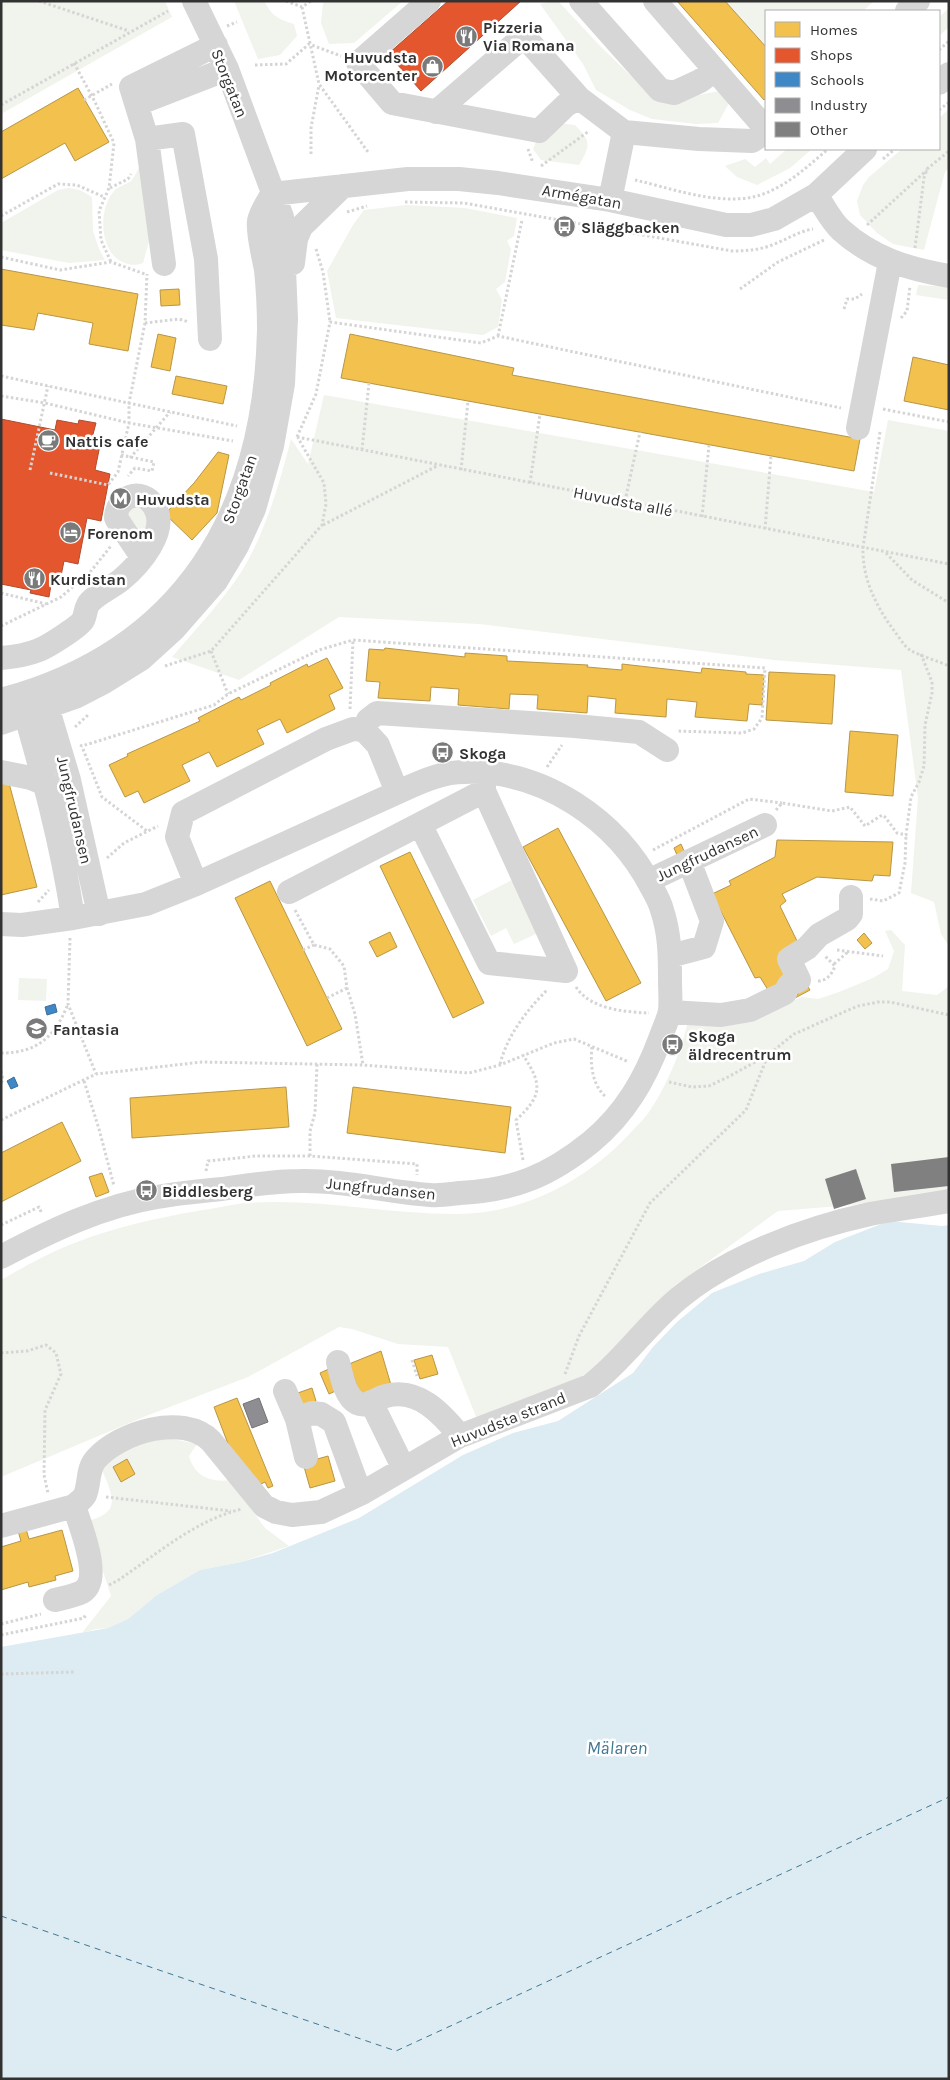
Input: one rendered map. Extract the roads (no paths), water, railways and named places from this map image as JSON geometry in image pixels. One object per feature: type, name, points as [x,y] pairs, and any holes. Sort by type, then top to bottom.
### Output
[{"type":"street","name":"Storgatan","points":[[194,1],[227,69],[282,217],[286,320]]},
{"type":"street","points":[[429,1],[358,63],[392,103],[539,131],[566,105],[579,98]]},
{"type":"street","points":[[581,1],[660,90],[674,93],[700,81],[715,70]]},
{"type":"street","points":[[654,1],[765,129]]},
{"type":"street","points":[[908,10],[918,1]]},
{"type":"street","points":[[436,112],[524,36],[579,98],[624,132],[699,139],[752,141],[765,131]]},
{"type":"street","points":[[129,91],[216,45]]},
{"type":"street","points":[[129,91],[227,69]]},
{"type":"street","points":[[129,91],[147,139],[155,269]]},
{"type":"street","points":[[610,200],[624,132]]},
{"type":"street","points":[[147,139],[182,134],[206,259],[210,339]]},
{"type":"street","name":"Armégatan","points":[[272,194],[408,178],[459,179],[506,184],[610,200],[726,226],[751,224],[774,219],[816,195],[864,150]]},
{"type":"street","name":"Storgatan","points":[[27,701],[75,697],[141,659],[174,630],[216,580],[237,546],[254,509],[272,446],[283,384],[286,320],[296,239],[309,219],[343,186]]},
{"type":"street","name":"Storgatan","points":[[1,722],[27,701],[124,644],[154,622],[180,596],[202,568],[221,538],[237,504],[256,440],[265,385],[269,330],[266,272],[258,221],[272,194]]},
{"type":"street","points":[[816,195],[839,228],[842,238],[890,262],[912,269],[949,276]]},
{"type":"street","points":[[867,416],[890,262]]},
{"type":"street","points":[[1,658],[39,650],[82,621],[88,603],[121,580],[136,566],[142,557]]},
{"type":"street","name":"Jungfrudansen","points":[[27,701],[68,886],[74,932]]},
{"type":"street","name":"Jungfrudansen","points":[[27,701],[69,780],[99,914]]},
{"type":"street","points":[[196,884],[177,837],[183,813],[326,739],[356,730],[377,713],[639,732],[668,750]]},
{"type":"street","points":[[356,730],[378,745],[397,792]]},
{"type":"street","points":[[1,772],[31,778],[46,784]]},
{"type":"street","name":"Jungfrudansen","points":[[1,924],[74,932],[99,914],[146,904],[196,884],[397,792],[435,777],[461,772],[484,781],[523,779],[544,787],[574,803],[609,829],[637,862],[648,881],[662,907],[670,938],[670,1012],[654,1056],[637,1091],[622,1111],[594,1139],[561,1165],[526,1182],[483,1192],[432,1195],[342,1183],[300,1181],[155,1197],[50,1230],[1,1257]]},
{"type":"street","points":[[289,892],[420,824],[484,781],[566,971],[490,963],[420,824]]},
{"type":"street","name":"Jungfrudansen","points":[[648,881],[765,825]]},
{"type":"street","points":[[670,956],[704,947],[712,921],[689,861]]},
{"type":"street","points":[[670,1012],[721,1015],[750,1010],[785,993],[789,985],[799,980],[789,959],[807,948],[819,934],[847,920],[851,914],[851,898]]},
{"type":"street","name":"Huvudsta strand","points":[[55,1600],[82,1592],[89,1584],[92,1569],[79,1500],[90,1468],[96,1459],[111,1446],[124,1439],[158,1428],[189,1428],[204,1434],[222,1452],[264,1506],[276,1512],[292,1516],[321,1512],[360,1493],[460,1436],[590,1386],[606,1373],[679,1298],[724,1269],[763,1249],[805,1232],[870,1214],[949,1201]]},
{"type":"street","points":[[338,1362],[350,1396],[356,1402],[365,1405],[387,1395],[403,1395],[420,1400],[432,1406],[460,1436]]},
{"type":"street","points":[[286,1391],[298,1419],[306,1457]]},
{"type":"street","points":[[371,1402],[404,1467]]},
{"type":"street","points":[[298,1419],[312,1413],[321,1414],[334,1422],[360,1493]]},
{"type":"street","points":[[1,1526],[79,1500]]},
{"type":"water","name":"Mälaren","points":[[889,1221],[949,1225],[949,2079],[1,2079],[1,1647],[108,1628],[128,1619],[157,1595],[200,1570],[241,1562],[273,1553],[359,1518],[463,1455],[513,1433],[558,1421],[633,1373],[653,1347],[677,1322],[712,1293],[759,1274],[804,1261],[835,1242]]},
{"type":"place","name":"Pizzeria Via Romana","points":[[467,36]]},
{"type":"place","name":"Huvudsta Motorcenter","points":[[433,66]]},
{"type":"place","name":"Släggbacken","points":[[565,227]]},
{"type":"place","name":"Nattis cafe","points":[[49,441]]},
{"type":"place","name":"Huvudsta","points":[[120,499]]},
{"type":"place","name":"Forenom","points":[[71,533]]},
{"type":"place","name":"Kurdistan","points":[[34,579]]},
{"type":"place","name":"Skoga","points":[[443,753]]},
{"type":"place","name":"Fantasia","points":[[37,1029]]},
{"type":"place","name":"Skoga äldrecentrum","points":[[672,1045]]},
{"type":"place","name":"Biddlesberg","points":[[146,1191]]}]
